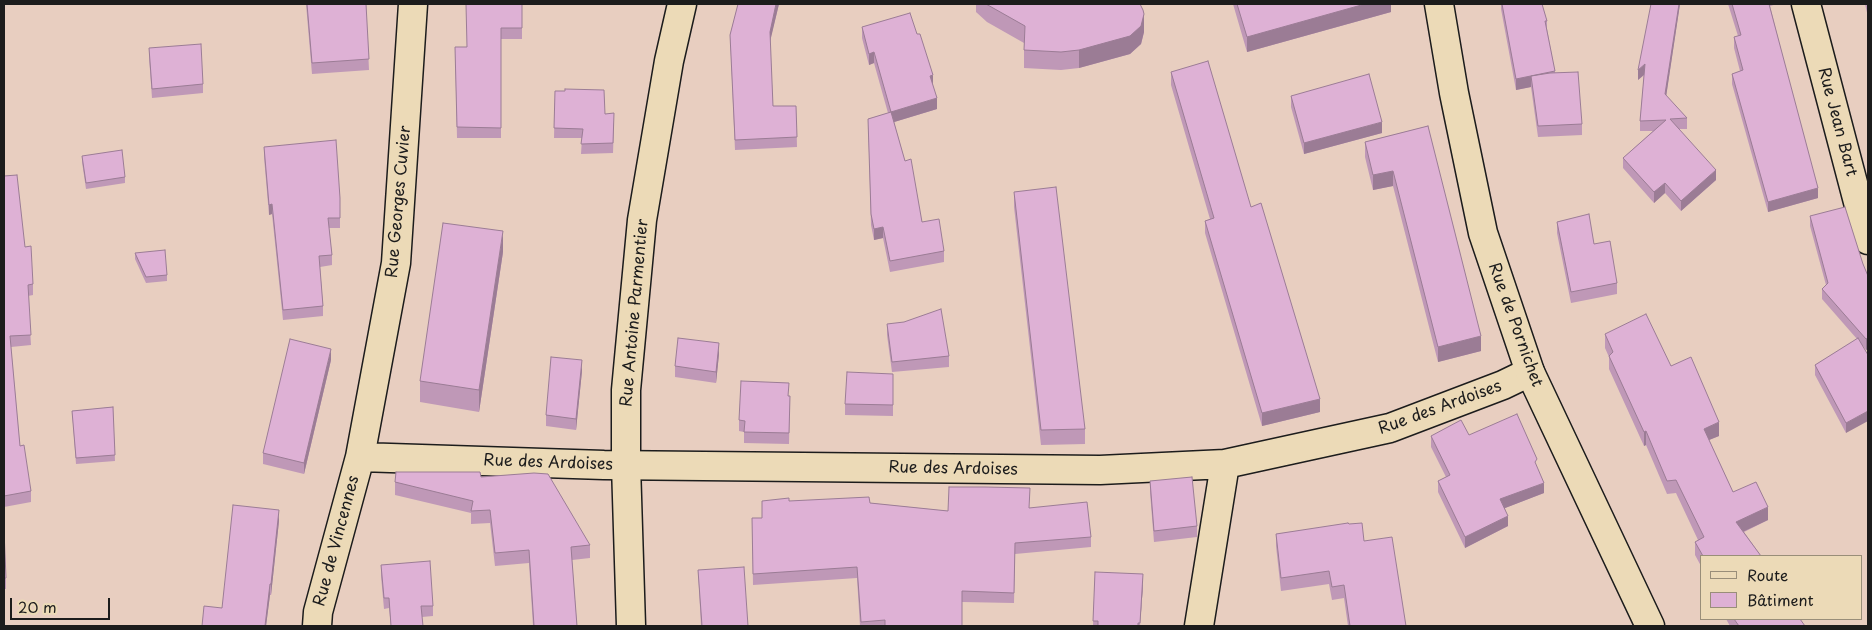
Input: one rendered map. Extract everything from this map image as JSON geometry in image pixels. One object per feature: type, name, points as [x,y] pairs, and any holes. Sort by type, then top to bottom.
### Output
[{"type":"street","name":"Rue Georges Cuvier","points":[[360,457],[396,263],[413,4]]},
{"type":"street","name":"Rue Antoine Parmentier","points":[[631,626],[626,465],[626,390],[642,220],[669,61],[682,4]]},
{"type":"street","name":"Rue de Pornichet","points":[[1439,4],[1454,93],[1483,233],[1530,372],[1650,626]]},
{"type":"street","name":"Rue Jean Bart","points":[[1806,4],[1868,240]]},
{"type":"street","name":"Rue des Ardoises","points":[[360,457],[626,465],[1100,470],[1226,464],[1390,428],[1503,385],[1530,372]]},
{"type":"street","name":"Rue de Vincennes","points":[[317,626],[318,612],[360,457]]},
{"type":"street","points":[[1199,626],[1226,464]]},
{"type":"building","points":[[307,4],[366,4],[369,59],[312,63]]},
{"type":"building","points":[[466,4],[522,4],[522,28],[501,28],[501,128],[457,127],[455,47],[467,47]]},
{"type":"building","points":[[738,4],[776,4],[770,32],[773,106],[796,106],[797,137],[735,140],[730,35]]},
{"type":"building","points":[[986,4],[1140,4],[1144,14],[1141,26],[1130,36],[1079,50],[1061,52],[1024,50],[1025,26]]},
{"type":"building","points":[[1237,4],[1365,4],[1247,37]]},
{"type":"building","points":[[1502,4],[1542,4],[1547,21],[1545,21],[1555,71],[1516,79]]},
{"type":"building","points":[[1651,4],[1679,4],[1665,94],[1687,118],[1670,119],[1716,170],[1681,201],[1665,183],[1654,192],[1623,158],[1666,120],[1640,121],[1645,64],[1638,70]]},
{"type":"building","points":[[1732,4],[1769,4],[1818,188],[1768,202],[1732,74],[1743,70],[1734,37],[1741,35]]},
{"type":"building","points":[[910,13],[917,34],[920,34],[933,75],[930,76],[937,98],[891,112],[874,52],[869,54],[862,27]]},
{"type":"building","points":[[201,44],[203,84],[152,89],[149,48]]},
{"type":"building","points":[[1208,61],[1251,207],[1261,203],[1320,399],[1262,413],[1205,221],[1214,218],[1171,72]]},
{"type":"building","points":[[1578,72],[1582,124],[1538,126],[1531,76]]},
{"type":"building","points":[[1369,74],[1382,122],[1304,143],[1291,96]]},
{"type":"building","points":[[565,89],[604,90],[605,114],[614,113],[613,143],[581,144],[583,129],[554,128],[555,91],[565,91]]},
{"type":"building","points":[[891,112],[905,161],[911,159],[922,222],[939,219],[944,251],[890,261],[883,227],[874,229],[871,214],[868,119]]},
{"type":"building","points":[[1428,126],[1481,336],[1438,347],[1393,171],[1373,175],[1365,142]]},
{"type":"building","points":[[336,140],[340,218],[328,218],[332,255],[319,256],[323,306],[283,310],[272,204],[269,205],[264,147]]},
{"type":"building","points":[[122,150],[125,177],[86,183],[82,156]]},
{"type":"building","points":[[17,175],[25,247],[31,246],[33,284],[28,285],[31,335],[10,336],[20,446],[24,445],[31,491],[4,496],[4,176]]},
{"type":"building","points":[[1056,187],[1085,429],[1041,430],[1014,192]]},
{"type":"building","points":[[1845,207],[1868,276],[1868,338],[1866,339],[1822,289],[1828,283],[1810,216]]},
{"type":"building","points":[[1589,214],[1594,244],[1610,241],[1617,283],[1571,292],[1557,222]]},
{"type":"building","points":[[443,223],[503,231],[479,390],[420,381]]},
{"type":"building","points":[[165,250],[167,275],[146,277],[135,253]]},
{"type":"building","points":[[941,309],[949,356],[892,362],[887,324],[904,322]]},
{"type":"building","points":[[1646,314],[1671,366],[1691,357],[1719,422],[1704,429],[1733,492],[1756,482],[1768,507],[1736,522],[1760,555],[1702,555],[1695,542],[1704,537],[1676,480],[1667,481],[1646,431],[1644,432],[1609,356],[1613,352],[1605,334]]},
{"type":"building","points":[[678,338],[719,343],[716,372],[675,366]]},
{"type":"building","points":[[1858,338],[1868,355],[1868,411],[1846,423],[1815,365]]},
{"type":"building","points":[[290,339],[331,349],[304,463],[263,453]]},
{"type":"building","points":[[551,357],[582,360],[576,419],[546,415]]},
{"type":"building","points":[[847,372],[893,374],[893,405],[845,404]]},
{"type":"building","points":[[741,381],[789,383],[789,433],[744,432],[745,421],[739,420]]},
{"type":"building","points":[[113,407],[115,455],[76,458],[72,411]]},
{"type":"building","points":[[1517,414],[1537,459],[1535,462],[1544,483],[1500,499],[1508,516],[1465,537],[1438,481],[1450,475],[1431,436],[1461,420],[1469,435]]},
{"type":"building","points":[[396,472],[480,472],[481,477],[534,473],[548,474],[590,545],[571,547],[577,626],[534,626],[529,550],[495,553],[490,510],[471,511],[473,501],[395,482]]},
{"type":"building","points":[[1192,477],[1197,526],[1154,531],[1150,481]]},
{"type":"building","points":[[949,487],[1030,488],[1029,508],[1087,502],[1091,537],[1015,543],[1014,593],[962,591],[962,626],[885,626],[885,620],[861,622],[857,567],[753,574],[752,518],[762,518],[762,501],[789,498],[789,501],[869,497],[870,503],[948,511]]},
{"type":"building","points":[[233,505],[279,510],[265,626],[202,626],[204,606],[222,608]]},
{"type":"building","points":[[1348,523],[1362,523],[1364,541],[1392,537],[1406,626],[1350,626],[1344,585],[1332,587],[1329,571],[1281,578],[1276,534]]},
{"type":"building","points":[[4,530],[6,578],[4,578]]},
{"type":"building","points":[[430,561],[433,606],[421,606],[423,626],[391,626],[389,598],[384,598],[381,565]]},
{"type":"building","points":[[744,567],[748,626],[702,626],[698,570]]},
{"type":"building","points":[[1095,572],[1143,574],[1140,623],[1138,623],[1138,626],[1098,626],[1098,621],[1093,621]]},
{"type":"building","points":[[1735,620],[1801,620],[1805,626],[1739,626]]}]
